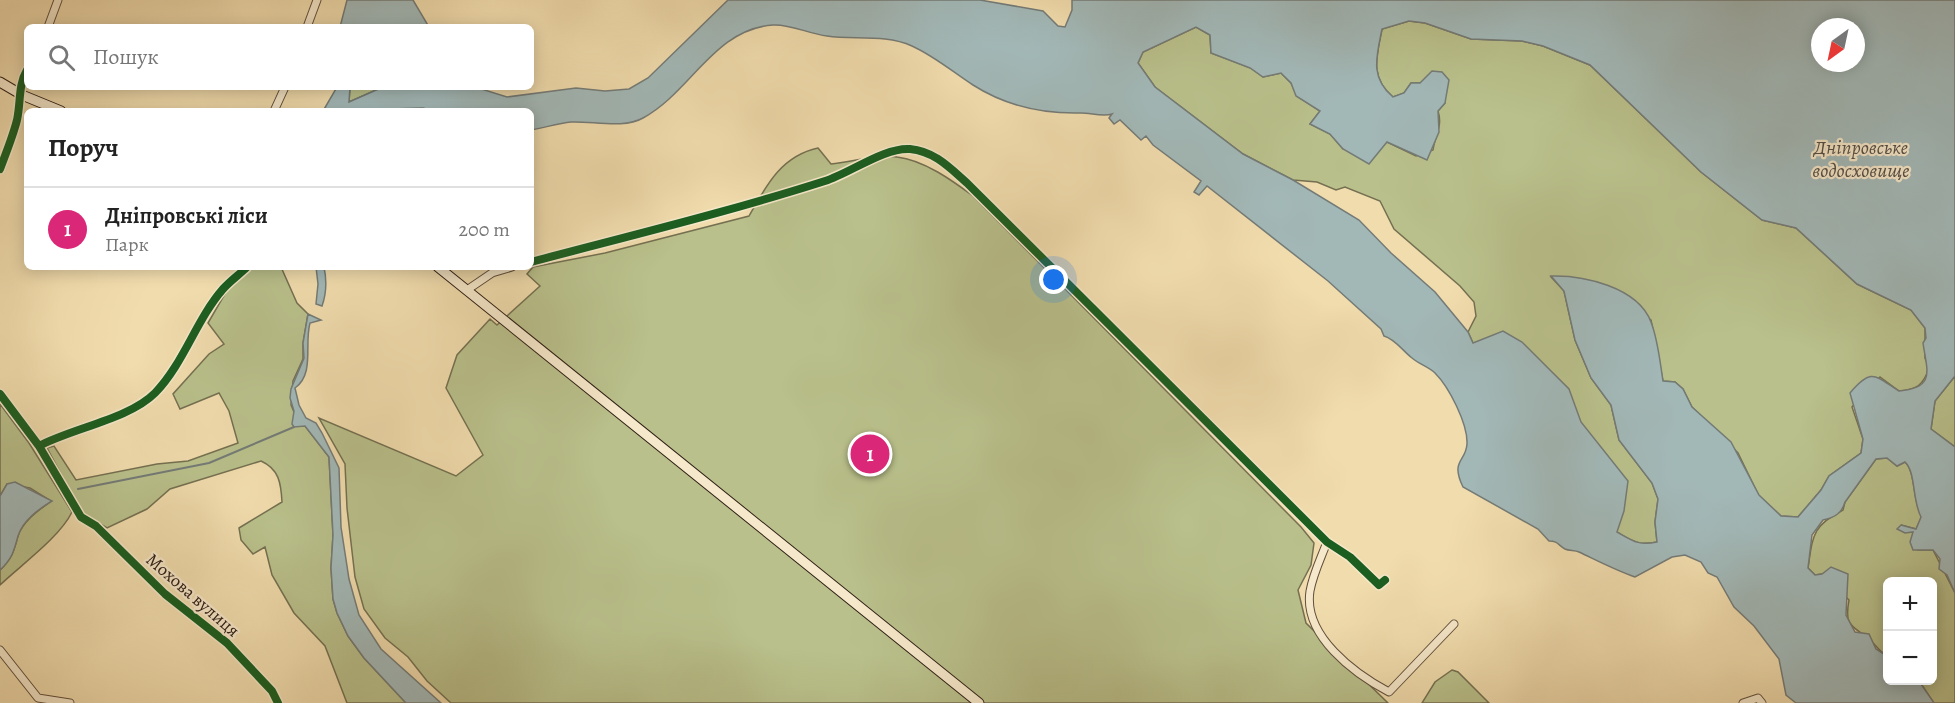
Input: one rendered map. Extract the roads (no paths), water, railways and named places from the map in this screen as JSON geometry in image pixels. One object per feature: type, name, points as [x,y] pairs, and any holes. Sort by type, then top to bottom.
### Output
[{"type":"main road","points":[[0,82],[22,95],[54,108]]},
{"type":"main road","points":[[442,270],[979,703]]},
{"type":"street","points":[[49,24],[58,0]]},
{"type":"street","points":[[308,24],[316,0]]},
{"type":"street","points":[[0,169],[22,95],[20,83],[24,76]]},
{"type":"street","points":[[275,108],[284,90]]},
{"type":"street","points":[[534,261],[755,203],[829,180],[888,153],[908,149],[930,153],[967,183],[1328,542],[1350,557],[1379,585],[1384,580]]},
{"type":"street","points":[[0,394],[39,446],[58,436],[127,412],[155,393],[175,366],[223,289],[244,270]]},
{"type":"street","points":[[467,290],[492,273],[502,270]]},
{"type":"street","name":"Мохова вулиця","points":[[39,446],[81,517],[96,526],[165,594],[226,643],[272,691],[278,703]]},
{"type":"street","points":[[1328,542],[1310,593],[1311,610],[1329,647],[1372,684],[1389,692],[1454,624]]},
{"type":"street","points":[[0,650],[38,698],[70,703]]},
{"type":"street","points":[[1743,703],[1760,700]]},
{"type":"water","points":[[347,0],[413,0],[427,24],[341,24]]},
{"type":"water","name":"Дніпровське водосховище","points":[[728,0],[980,0],[1043,11],[1058,26],[1065,27],[1072,10],[1072,0],[1955,0],[1955,376],[1935,401],[1931,429],[1955,447],[1955,593],[1947,575],[1939,569],[1940,559],[1933,550],[1913,550],[1910,542],[1913,532],[1905,533],[1897,529],[1901,525],[1916,529],[1921,517],[1916,503],[1911,472],[1905,462],[1897,466],[1887,458],[1876,459],[1840,512],[1823,520],[1812,535],[1808,568],[1815,575],[1822,574],[1831,567],[1848,574],[1846,615],[1855,632],[1869,634],[1876,649],[1883,653],[1883,685],[1922,685],[1934,703],[1796,703],[1786,695],[1779,659],[1754,626],[1734,607],[1717,577],[1708,573],[1701,562],[1685,555],[1672,557],[1635,577],[1549,541],[1538,529],[1463,487],[1459,478],[1458,466],[1467,444],[1464,426],[1452,396],[1435,373],[1384,336],[1381,329],[1328,281],[1207,186],[1199,195],[1194,192],[1201,181],[1153,145],[1146,136],[1141,140],[1120,120],[1114,124],[1109,118],[1112,114],[1052,112],[1011,103],[973,85],[928,54],[902,42],[827,36],[773,25],[752,29],[735,38],[719,49],[660,107],[643,118],[627,123],[571,122],[534,129],[534,108],[325,108],[335,90],[350,90],[349,102],[376,90],[485,90],[507,97],[576,88],[605,91],[629,89],[648,78]],"holes":[[[1409,21],[1425,23],[1471,39],[1522,41],[1543,46],[1590,65],[1701,172],[1762,220],[1796,228],[1857,284],[1911,310],[1925,328],[1926,338],[1923,343],[1927,370],[1924,382],[1911,389],[1899,391],[1874,377],[1869,377],[1857,385],[1850,393],[1863,439],[1861,453],[1829,476],[1821,490],[1798,517],[1781,516],[1759,495],[1731,442],[1692,407],[1683,389],[1675,382],[1663,381],[1651,322],[1634,300],[1622,292],[1593,281],[1551,276],[1564,291],[1575,340],[1591,378],[1611,405],[1619,440],[1652,483],[1658,499],[1655,522],[1657,542],[1636,542],[1617,532],[1624,511],[1628,481],[1581,422],[1569,389],[1522,342],[1503,331],[1473,343],[1468,332],[1435,292],[1391,253],[1359,220],[1293,180],[1243,154],[1155,87],[1138,63],[1143,52],[1196,27],[1210,35],[1211,53],[1250,68],[1263,77],[1281,73],[1291,83],[1296,96],[1320,111],[1310,124],[1330,134],[1343,149],[1369,164],[1387,142],[1427,160],[1439,132],[1438,111],[1445,103],[1449,80],[1442,72],[1432,71],[1420,83],[1411,83],[1404,93],[1393,97],[1380,82],[1378,74],[1377,57],[1382,29]]]},
{"type":"water","points":[[316,270],[325,270],[326,291],[322,306],[316,304]]},
{"type":"water","points":[[308,314],[321,320],[310,323],[307,367],[301,382],[295,388],[299,405],[306,418],[316,423],[339,468],[341,527],[349,579],[359,615],[381,649],[441,703],[406,703],[364,658],[348,636],[337,613],[333,599],[331,568],[333,535],[329,457],[305,426],[294,427],[292,424],[294,411],[290,398],[291,389],[304,358],[303,343]]},
{"type":"water","points":[[15,482],[52,501],[37,511],[20,530],[12,554],[0,570],[0,496],[7,484]]},
{"type":"waterway","points":[[78,489],[209,463],[294,427]]},
{"type":"place","name":"Дніпровські ліси","points":[[870,454]]}]
